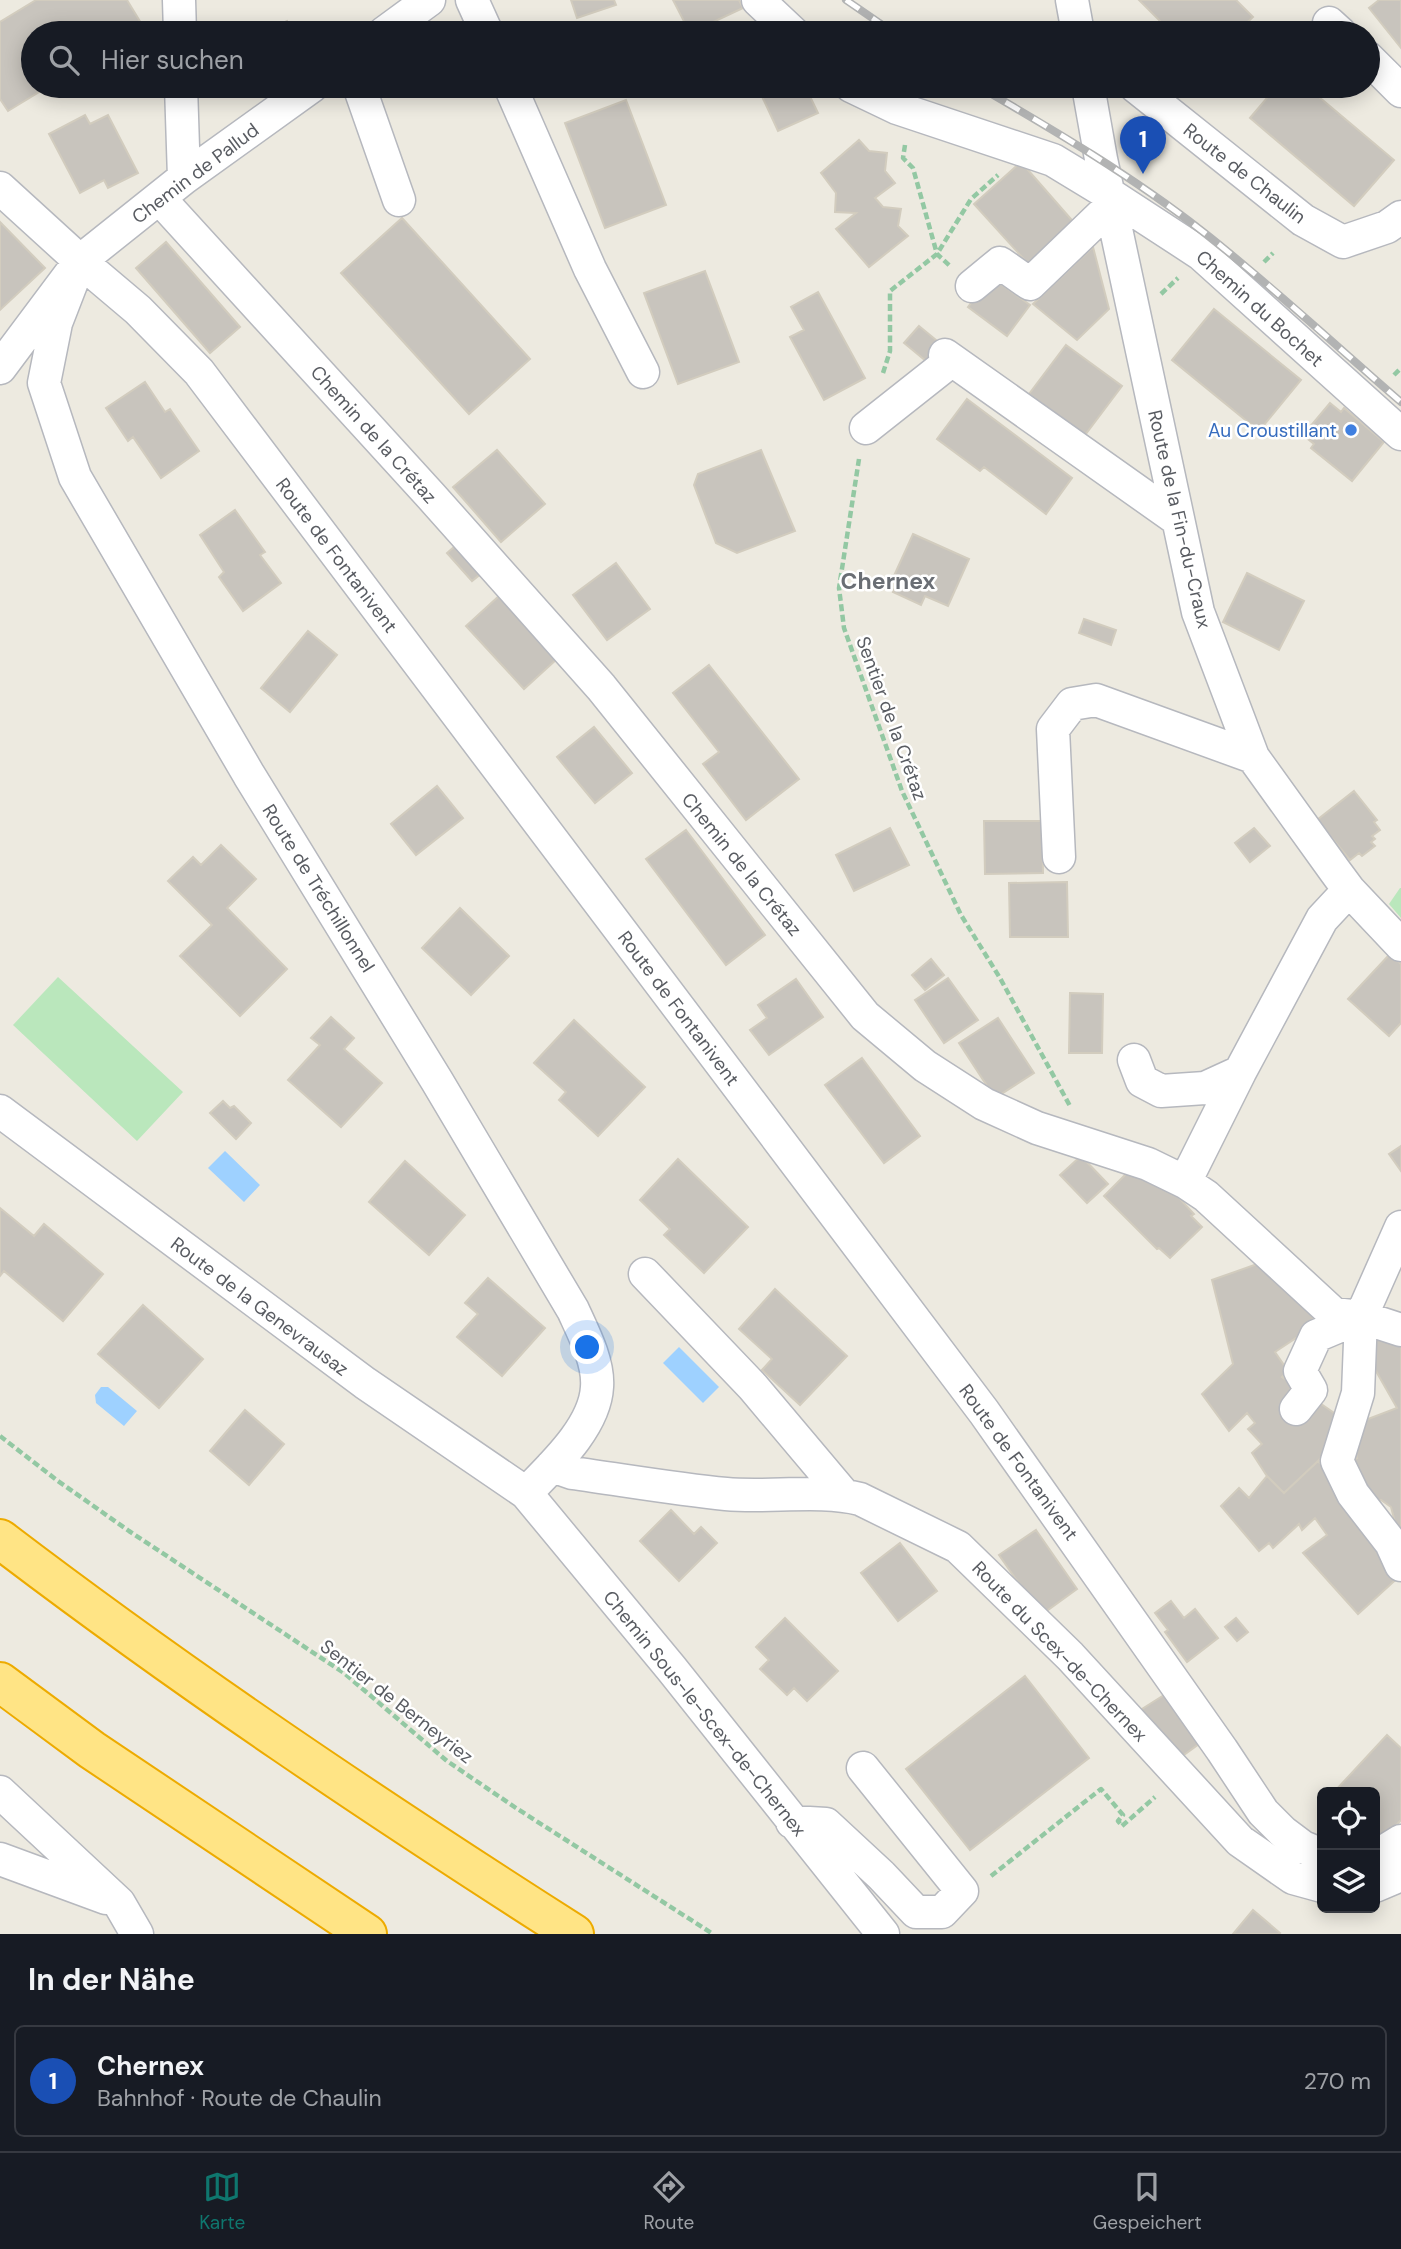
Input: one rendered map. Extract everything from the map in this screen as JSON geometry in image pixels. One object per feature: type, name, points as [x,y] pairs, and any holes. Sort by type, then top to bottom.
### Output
[{"type":"highway","points":[[0,1539],[156,1654],[297,1752],[442,1850],[574,1934]]},
{"type":"highway","points":[[0,1682],[92,1750],[367,1934]]},
{"type":"street","points":[[179,0],[180,21]]},
{"type":"street","points":[[400,21],[429,0]]},
{"type":"street","points":[[472,0],[481,21]]},
{"type":"street","points":[[758,0],[780,21]]},
{"type":"street","points":[[1072,0],[1076,21]]},
{"type":"street","points":[[1380,70],[1401,90]]},
{"type":"street","points":[[181,98],[184,178]]},
{"type":"street","name":"Chemin de Pallud","points":[[0,368],[80,261],[184,178],[295,98]]},
{"type":"street","points":[[363,98],[399,200]]},
{"type":"street","points":[[515,98],[590,269],[643,372]]},
{"type":"street","points":[[876,98],[897,108],[1053,160],[1111,200]]},
{"type":"street","points":[[1090,98],[1111,200]]},
{"type":"street","name":"Route de Chaulin","points":[[1150,98],[1303,220],[1343,242],[1387,227],[1401,217]]},
{"type":"street","name":"Route de Fontanivent","points":[[0,188],[138,310],[199,372],[984,1412],[1223,1750],[1263,1812],[1283,1832],[1303,1847],[1317,1853]]},
{"type":"street","name":"Chemin de la Crétaz","points":[[160,199],[601,687],[865,1016],[925,1066],[985,1104],[1037,1128],[1148,1164],[1185,1182],[1206,1196],[1334,1314],[1361,1317],[1401,1330]]},
{"type":"street","points":[[972,286],[1000,263],[1030,284],[1111,200]]},
{"type":"street","name":"Chemin du Bochet","points":[[1111,200],[1201,254],[1401,434]]},
{"type":"street","name":"Route de la Fin-du-Craux","points":[[1111,200],[1198,612],[1253,757],[1349,890],[1401,944]]},
{"type":"street","name":"Route de Tréchillonnel","points":[[80,261],[56,323],[44,383],[75,477],[249,775],[437,1081],[573,1310],[590,1348],[597,1386],[592,1411],[581,1430],[526,1493]]},
{"type":"street","points":[[866,428],[948,358],[1178,520]]},
{"type":"street","points":[[1059,857],[1053,729],[1072,704],[1096,700],[1253,757]]},
{"type":"street","points":[[1185,1182],[1322,919],[1349,890]]},
{"type":"street","points":[[1134,1060],[1142,1082],[1161,1091],[1205,1088],[1240,1072]]},
{"type":"street","name":"Route de la Genevrausaz","points":[[0,1111],[365,1383],[526,1493]]},
{"type":"street","points":[[1401,1227],[1361,1317],[1358,1393],[1337,1461],[1353,1494],[1391,1543],[1401,1565]]},
{"type":"street","points":[[645,1274],[753,1387],[844,1495]]},
{"type":"street","points":[[1296,1409],[1311,1390],[1300,1371],[1316,1336],[1361,1317]]},
{"type":"street","name":"Route du Scex-de-Chernex","points":[[552,1466],[572,1473],[725,1494],[844,1495],[860,1499],[958,1547],[1070,1656],[1240,1841],[1293,1878],[1317,1885]]},
{"type":"street","name":"Chemin Sous-le-Scex-de-Chernex","points":[[526,1493],[671,1668],[883,1934]]},
{"type":"street","points":[[792,1822],[826,1824],[916,1912],[942,1912],[962,1891],[863,1768]]},
{"type":"street","points":[[0,1792],[154,1934]]},
{"type":"street","points":[[1380,1854],[1401,1841]]},
{"type":"street","points":[[0,1859],[119,1903],[137,1934]]},
{"type":"street","points":[[1380,1884],[1401,1875]]},
{"type":"path","points":[[882,376],[890,351],[890,291],[937,254],[971,199],[1026,151]]},
{"type":"path","points":[[904,158],[913,168],[937,254]]},
{"type":"path","points":[[1264,262],[1273,253]]},
{"type":"path","points":[[1394,375],[1401,368]]},
{"type":"path","name":"Sentier de la Crétaz","points":[[866,428],[852,496],[839,588],[844,628],[902,791],[961,915],[1000,978],[1076,1116]]},
{"type":"path","name":"Sentier de Berneyriez","points":[[0,1436],[128,1531],[344,1673],[447,1760],[573,1845],[713,1934]]},
{"type":"path","points":[[980,1884],[1101,1789],[1123,1815],[1118,1821],[1122,1826],[1160,1793]]},
{"type":"green space","points":[[1401,888],[1401,918],[1389,904]]},
{"type":"green space","points":[[58,977],[183,1092],[137,1141],[13,1025]]},
{"type":"water","points":[[225,1151],[260,1185],[244,1202],[208,1168]]},
{"type":"water","points":[[679,1347],[719,1387],[703,1403],[663,1363]]},
{"type":"water","points":[[101,1387],[108,1387],[137,1411],[124,1426],[96,1403],[95,1395]]},
{"type":"building","points":[[36,0],[127,0],[140,21],[21,21],[21,98],[29,98],[8,111],[0,99],[0,22]]},
{"type":"building","points":[[571,0],[614,0],[616,5],[577,18]]},
{"type":"building","points":[[673,0],[739,0],[743,8],[715,21],[684,21]]},
{"type":"building","points":[[1139,0],[1236,0],[1253,17],[1249,21],[1160,21]]},
{"type":"building","points":[[1379,0],[1401,0],[1401,48],[1380,21],[1369,8]]},
{"type":"building","points":[[763,98],[811,98],[818,113],[778,131]]},
{"type":"building","points":[[1267,98],[1320,98],[1394,160],[1354,206],[1250,118]]},
{"type":"building","points":[[626,100],[666,205],[605,228],[565,123]]},
{"type":"building","points":[[85,115],[90,124],[108,115],[138,173],[108,188],[104,180],[80,193],[49,134]]},
{"type":"building","points":[[859,140],[869,151],[887,153],[885,171],[895,183],[875,198],[883,207],[901,209],[898,226],[908,236],[869,267],[836,229],[856,213],[835,212],[836,193],[821,173]]},
{"type":"building","points":[[1021,162],[1077,226],[1031,267],[974,204]]},
{"type":"building","points":[[402,218],[530,359],[469,414],[341,273]]},
{"type":"building","points":[[0,222],[45,268],[0,310]]},
{"type":"building","points":[[166,242],[240,327],[210,353],[136,268]]},
{"type":"building","points":[[1093,247],[1109,309],[1077,340],[1033,304]]},
{"type":"building","points":[[705,271],[739,362],[678,384],[644,293]]},
{"type":"building","points":[[991,277],[1030,305],[1007,336],[968,307]]},
{"type":"building","points":[[818,292],[865,378],[824,400],[790,337],[804,330],[791,307]]},
{"type":"building","points":[[1214,309],[1301,380],[1259,431],[1172,360]]},
{"type":"building","points":[[919,326],[941,344],[926,361],[904,343]]},
{"type":"building","points":[[1066,345],[1122,386],[1085,435],[1029,394]]},
{"type":"building","points":[[145,382],[165,412],[170,409],[199,451],[161,478],[133,437],[128,441],[106,408]]},
{"type":"building","points":[[967,399],[1072,478],[1046,514],[984,467],[980,471],[937,439]]},
{"type":"building","points":[[1330,403],[1341,412],[1344,408],[1384,442],[1352,481],[1311,448],[1314,444],[1303,435]]},
{"type":"building","points":[[497,450],[545,504],[501,542],[453,487]]},
{"type":"building","points":[[761,450],[795,531],[737,553],[716,543],[694,485],[698,474]]},
{"type":"building","points":[[235,510],[265,552],[260,555],[281,583],[243,611],[219,577],[224,572],[200,535]]},
{"type":"building","points":[[913,534],[969,559],[948,606],[925,596],[921,605],[893,592],[899,580],[893,578]]},
{"type":"building","points":[[463,539],[488,568],[472,581],[447,553]]},
{"type":"building","points":[[616,563],[650,609],[607,640],[573,595]]},
{"type":"building","points":[[1247,573],[1304,601],[1279,650],[1223,622]]},
{"type":"building","points":[[499,596],[557,659],[524,689],[466,626]]},
{"type":"building","points":[[1084,619],[1116,630],[1111,645],[1079,633]]},
{"type":"building","points":[[308,631],[337,655],[290,712],[261,688]]},
{"type":"building","points":[[709,665],[799,779],[746,820],[703,764],[719,752],[673,693]]},
{"type":"building","points":[[594,727],[632,773],[595,803],[557,757]]},
{"type":"building","points":[[437,786],[463,818],[416,855],[391,824]]},
{"type":"building","points":[[1354,791],[1377,820],[1374,822],[1380,830],[1372,836],[1375,839],[1371,842],[1375,846],[1362,856],[1359,853],[1350,860],[1317,820]]},
{"type":"building","points":[[984,821],[1042,821],[1043,873],[985,874]]},
{"type":"building","points":[[890,828],[909,865],[854,891],[836,855]]},
{"type":"building","points":[[1254,828],[1270,846],[1250,862],[1235,843]]},
{"type":"building","points":[[686,830],[765,935],[726,965],[646,859]]},
{"type":"building","points":[[221,845],[256,879],[227,908],[287,969],[240,1016],[180,956],[212,925],[168,881],[193,857],[201,865]]},
{"type":"building","points":[[1067,882],[1068,937],[1010,937],[1009,883]]},
{"type":"building","points":[[460,908],[509,956],[471,995],[422,948]]},
{"type":"building","points":[[1390,954],[1401,964],[1401,1023],[1389,1036],[1348,999]]},
{"type":"building","points":[[931,959],[944,975],[925,990],[912,975]]},
{"type":"building","points":[[948,978],[978,1020],[944,1043],[915,1000]]},
{"type":"building","points":[[796,979],[823,1017],[769,1055],[750,1030],[767,1018],[758,1005]]},
{"type":"building","points":[[1070,993],[1103,994],[1102,1053],[1069,1053]]},
{"type":"building","points":[[331,1017],[354,1038],[344,1049],[382,1083],[341,1127],[288,1080],[320,1045],[311,1038]]},
{"type":"building","points":[[998,1018],[1034,1073],[995,1098],[959,1043]]},
{"type":"building","points":[[574,1020],[645,1087],[598,1136],[559,1100],[566,1092],[534,1063]]},
{"type":"building","points":[[862,1058],[920,1136],[884,1163],[825,1085]]},
{"type":"building","points":[[223,1101],[230,1108],[234,1106],[251,1123],[236,1139],[210,1113]]},
{"type":"building","points":[[1401,1146],[1401,1171],[1389,1154]]},
{"type":"building","points":[[1081,1156],[1108,1184],[1087,1203],[1060,1175]]},
{"type":"building","points":[[678,1159],[748,1227],[704,1273],[664,1235],[670,1229],[640,1200]]},
{"type":"building","points":[[405,1161],[465,1215],[429,1255],[369,1202]]},
{"type":"building","points":[[1134,1166],[1156,1173],[1194,1214],[1191,1216],[1202,1227],[1170,1258],[1157,1249],[1104,1196]]},
{"type":"building","points":[[0,1208],[34,1236],[44,1224],[103,1274],[63,1321],[4,1271],[0,1276]]},
{"type":"building","points":[[1263,1262],[1323,1320],[1275,1352],[1288,1371],[1282,1377],[1343,1419],[1330,1446],[1284,1493],[1267,1476],[1252,1453],[1262,1444],[1248,1429],[1255,1423],[1247,1413],[1229,1431],[1202,1394],[1233,1364],[1212,1280]]},
{"type":"building","points":[[488,1278],[545,1328],[502,1376],[457,1337],[478,1314],[465,1303]]},
{"type":"building","points":[[775,1289],[847,1356],[800,1405],[762,1370],[772,1359],[739,1329]]},
{"type":"building","points":[[143,1305],[203,1359],[159,1408],[98,1354]]},
{"type":"building","points":[[1401,1336],[1401,1545],[1391,1507],[1381,1500],[1372,1504],[1345,1462],[1357,1458],[1350,1426],[1397,1408],[1360,1343]]},
{"type":"building","points":[[245,1410],[284,1444],[249,1485],[210,1451]]},
{"type":"building","points":[[1318,1461],[1368,1518],[1401,1575],[1358,1614],[1303,1553],[1327,1535],[1315,1518],[1302,1530],[1299,1524],[1273,1548],[1269,1543],[1259,1551],[1221,1506],[1239,1488],[1249,1498],[1267,1476],[1284,1493]]},
{"type":"building","points":[[671,1510],[694,1534],[701,1527],[717,1543],[679,1581],[640,1541]]},
{"type":"building","points":[[1036,1530],[1077,1589],[1041,1615],[999,1555]]},
{"type":"building","points":[[900,1543],[937,1591],[898,1621],[861,1573]]},
{"type":"building","points":[[1171,1601],[1184,1618],[1195,1609],[1218,1638],[1187,1662],[1155,1613]]},
{"type":"building","points":[[785,1618],[838,1671],[807,1701],[794,1688],[787,1695],[760,1669],[769,1660],[756,1647]]},
{"type":"building","points":[[1236,1618],[1248,1632],[1237,1641],[1225,1627]]},
{"type":"building","points":[[1025,1676],[1089,1758],[970,1850],[906,1769]]},
{"type":"building","points":[[1164,1695],[1199,1744],[1173,1763],[1131,1716]]},
{"type":"building","points":[[1387,1735],[1401,1748],[1401,1820],[1384,1839],[1380,1835],[1380,1787],[1339,1787]]},
{"type":"building","points":[[1253,1910],[1280,1933],[1233,1934]]},
{"type":"railway","points":[[846,0],[877,21]]},
{"type":"railway","points":[[998,98],[1093,155],[1202,231],[1253,272],[1401,402]]},
{"type":"place","name":"Chernex","points":[[1143,174]]},
{"type":"place","name":"Au Croustillant","points":[[1351,430]]},
{"type":"district","name":"Chernex","points":[[888,581]]}]
